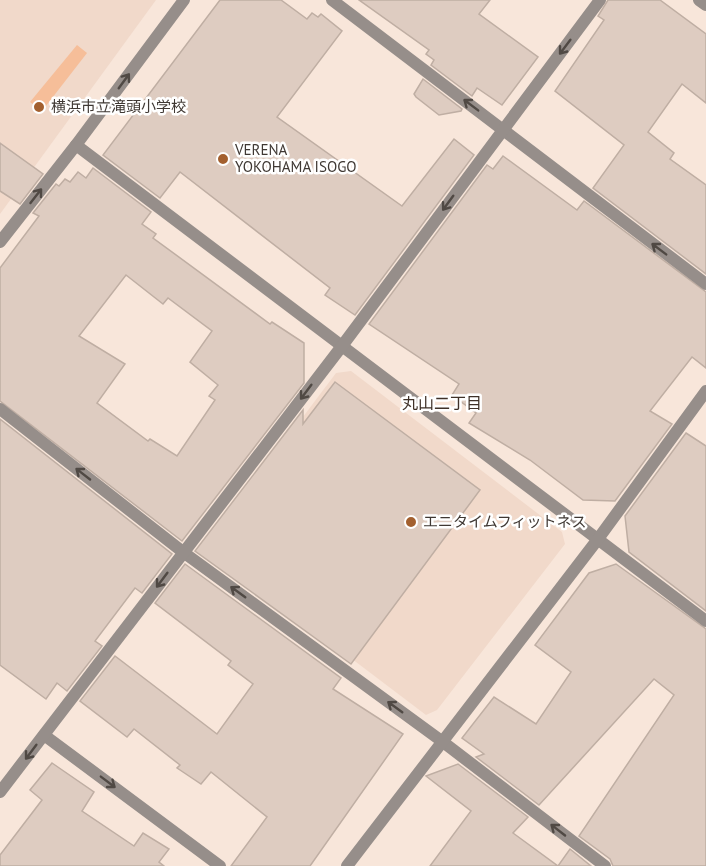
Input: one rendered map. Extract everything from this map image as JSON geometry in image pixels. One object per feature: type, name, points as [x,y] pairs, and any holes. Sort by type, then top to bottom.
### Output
[{"type":"street","points":[[0,242],[184,0]]},
{"type":"street","points":[[332,0],[706,284]]},
{"type":"street","points":[[0,792],[342,346],[600,0]]},
{"type":"street","points":[[699,0],[706,6]]},
{"type":"street","points":[[76,145],[706,621]]},
{"type":"street","points":[[347,866],[598,539],[706,391]]},
{"type":"street","points":[[0,409],[183,552],[443,742],[604,866]]},
{"type":"street","points":[[44,735],[220,866]]},
{"type":"shaded area","name":"横浜市立滝頭小学校","points":[[0,0],[156,0],[0,214]]},
{"type":"shaded area","points":[[77,45],[87,53],[42,111],[30,102]]},
{"type":"shaded area","points":[[351,371],[562,532],[565,544],[437,710],[426,715],[212,553],[211,539],[336,373]]},
{"type":"building","name":"VERENA YOKOHAMA ISOGO","points":[[220,0],[281,0],[307,19],[312,13],[318,17],[321,14],[342,31],[277,117],[402,206],[454,139],[474,155],[355,315],[325,295],[330,288],[180,172],[160,198],[103,155]]},
{"type":"building","points":[[359,0],[490,0],[479,14],[538,57],[502,105],[477,88],[472,96],[431,65],[434,60],[426,54],[429,50]]},
{"type":"building","points":[[608,0],[660,0],[706,34],[706,103],[682,84],[648,132],[674,153],[670,159],[706,185],[706,274],[593,188],[624,145],[555,91],[604,20],[598,16]]},
{"type":"building","points":[[423,79],[462,109],[461,111],[439,115],[416,97],[414,94]]},
{"type":"building","points":[[0,143],[43,174],[20,204],[0,191]]},
{"type":"building","points":[[503,156],[577,210],[584,201],[706,292],[706,368],[692,357],[650,411],[672,424],[615,501],[583,500],[530,460],[469,423],[476,413],[452,395],[459,384],[369,324],[487,165],[493,169]]},
{"type":"building","points":[[93,168],[151,212],[142,224],[156,234],[153,238],[270,324],[272,322],[304,343],[304,383],[182,541],[0,401],[0,268],[39,216],[33,213],[56,184],[59,186],[65,179],[70,182],[78,172],[86,178]],"holes":[[[126,275],[163,304],[168,298],[212,331],[190,362],[218,385],[209,396],[215,400],[177,456],[150,439],[148,441],[97,403],[125,364],[79,336]]]},
{"type":"building","points":[[335,382],[480,490],[351,664],[195,551],[303,410],[303,424]]},
{"type":"building","points":[[0,419],[172,554],[142,593],[135,588],[95,641],[102,646],[67,691],[57,683],[46,699],[0,665]]},
{"type":"building","points":[[686,433],[706,446],[706,611],[629,552],[625,516]]},
{"type":"building","points":[[185,564],[341,678],[333,689],[403,734],[310,866],[231,866],[267,817],[211,772],[201,784],[177,768],[180,765],[134,729],[127,737],[80,701],[115,656],[217,734],[253,684],[228,665],[231,661],[155,603]]},
{"type":"building","points":[[616,564],[706,629],[706,866],[613,866],[610,859],[579,836],[674,695],[654,679],[539,805],[476,757],[484,754],[462,738],[494,697],[536,724],[571,672],[535,645],[589,573]]},
{"type":"building","points":[[52,763],[94,792],[82,811],[134,846],[143,833],[169,849],[159,862],[164,866],[0,866],[0,855],[42,800],[30,790]]},
{"type":"building","points":[[458,764],[528,817],[513,833],[558,866],[430,866],[471,811],[426,776]]},
{"type":"building","points":[[570,849],[591,866],[558,866]]},
{"type":"place","name":"横浜市立滝頭小学校","points":[[39,107]]},
{"type":"place","name":"VERENA YOKOHAMA ISOGO","points":[[223,159]]},
{"type":"place","name":"エニタイムフィットネス","points":[[411,522]]},
{"type":"district","name":"丸山二丁目","points":[[442,403]]}]
